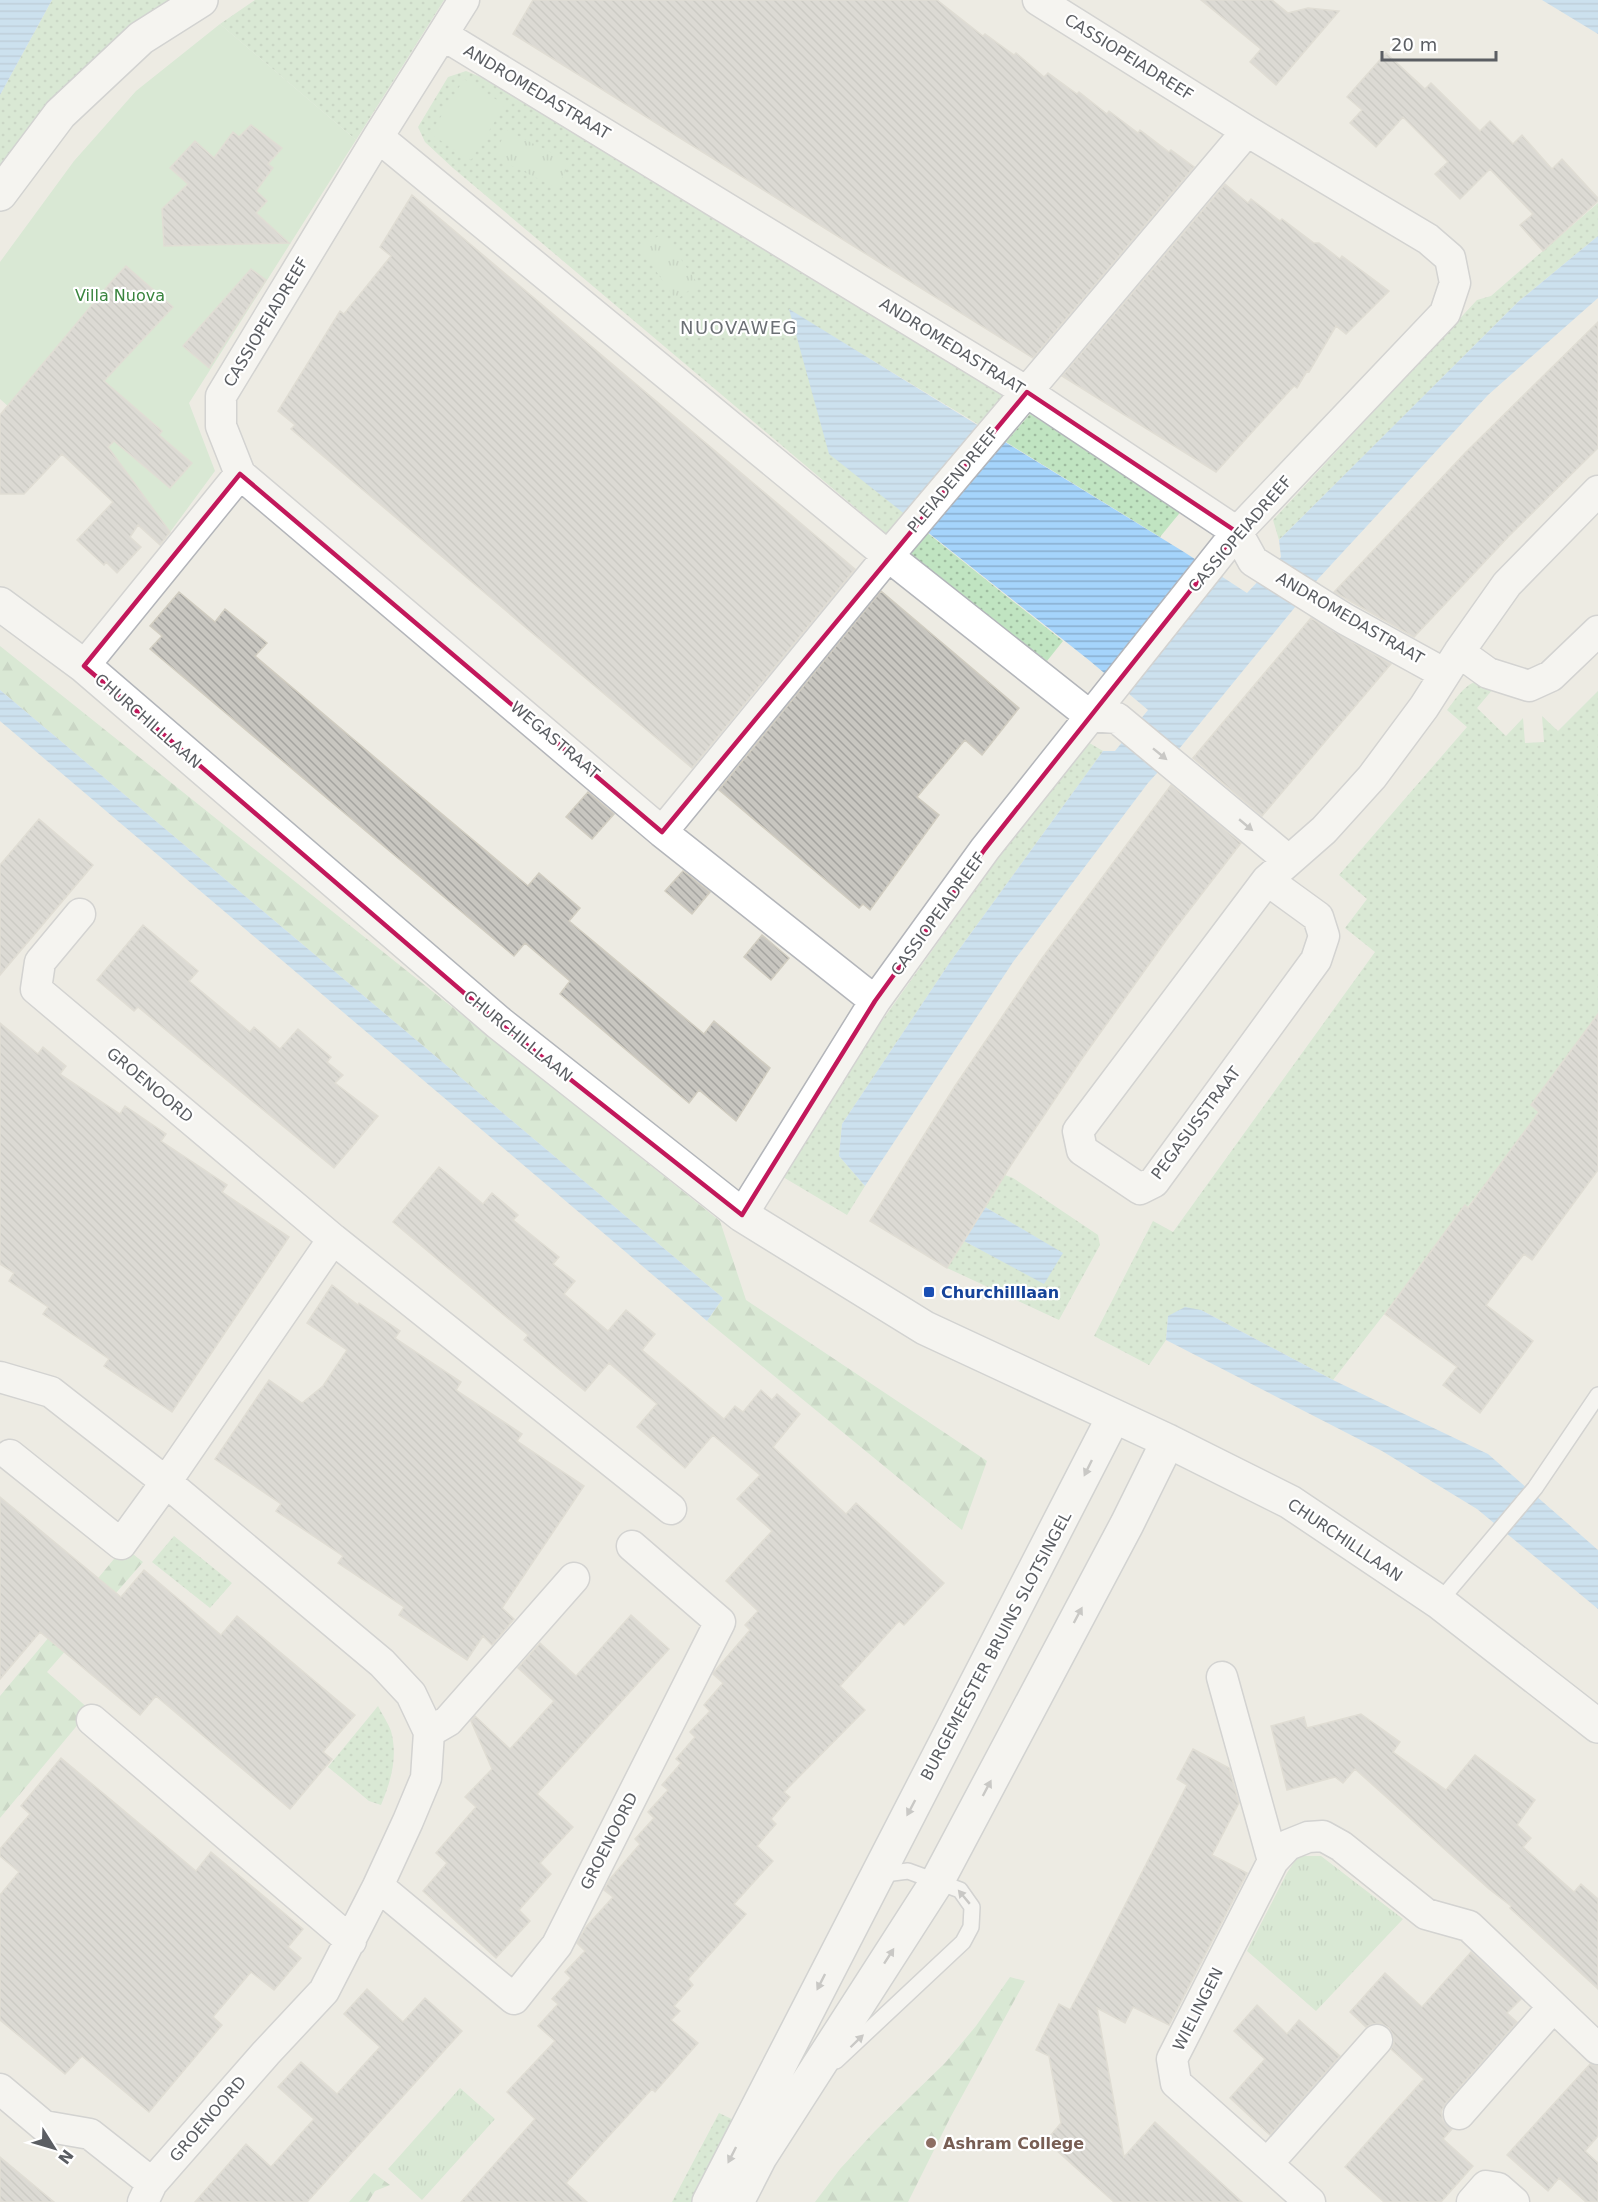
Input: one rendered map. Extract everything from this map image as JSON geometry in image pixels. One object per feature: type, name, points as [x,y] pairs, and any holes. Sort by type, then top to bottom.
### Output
[{"type":"street","points":[[0,194],[60,114],[141,38],[201,0]]},
{"type":"street","name":"CASSIOPEIADREEF","points":[[240,474],[221,426],[221,396],[378,136],[464,0]]},
{"type":"street","name":"CASSIOPEIADREEF","points":[[741,1215],[874,1001],[985,849],[1103,717],[1115,684],[1237,532],[1445,313],[1455,283],[1450,258],[1428,239],[1247,131],[1038,0]]},
{"type":"street","name":"ANDROMEDASTRAAT","points":[[443,34],[1027,392],[1237,532],[1253,561],[1345,619],[1452,663]]},
{"type":"street","name":"PLEIADENDREEF","points":[[662,832],[888,556],[1247,131]]},
{"type":"street","points":[[378,136],[888,556],[1103,717],[1204,789],[1278,870]]},
{"type":"street","points":[[84,666],[240,474]]},
{"type":"street","name":"WEGASTRAAT","points":[[240,474],[662,832],[874,1001]]},
{"type":"street","name":"PEGASUSSTRAAT","points":[[1278,870],[1318,917],[1324,936],[1316,960],[1154,1182],[1140,1189],[1082,1150],[1078,1131],[1278,870],[1324,830],[1372,777],[1424,707],[1507,584],[1598,491]]},
{"type":"street","name":"CHURCHILLLAAN","points":[[0,604],[84,666],[499,1023],[741,1215],[925,1328],[1168,1441],[1290,1502],[1439,1602],[1598,1726]]},
{"type":"street","points":[[1452,663],[1528,686],[1551,676],[1598,631]]},
{"type":"street","name":"GROENOORD","points":[[80,914],[40,962],[36,989],[333,1239],[671,1509]]},
{"type":"street","points":[[10,1455],[121,1544],[333,1239]]},
{"type":"street","name":"GROENOORD","points":[[0,1377],[51,1392],[166,1482],[382,1663],[411,1694],[429,1732],[426,1778],[378,1886],[324,1991],[266,2053],[148,2193],[90,2134],[44,2127],[0,2089]]},
{"type":"street","name":"BURGEMEESTER BRUINS SLOTSINGEL","points":[[708,2202],[1114,1416]]},
{"type":"street","points":[[737,2202],[760,2157],[938,1881],[1127,1524],[1168,1441]]},
{"type":"street","name":"GROENOORD","points":[[378,1886],[514,1999],[556,1945],[720,1622],[632,1545]]},
{"type":"street","points":[[429,1732],[448,1721],[574,1578]]},
{"type":"street","points":[[1222,1677],[1274,1861]]},
{"type":"street","points":[[92,1720],[351,1941]]},
{"type":"street","name":"WIELINGEN","points":[[1310,2202],[1176,2083],[1172,2059],[1274,1861],[1288,1845],[1308,1837],[1323,1836],[1341,1846],[1426,1914],[1469,1926],[1598,2049]]},
{"type":"street","points":[[1459,2114],[1553,2007]]},
{"type":"street","points":[[1268,2163],[1377,2040]]},
{"type":"street","points":[[1472,2202],[1486,2186],[1498,2188],[1514,2202]]},
{"type":"lane","points":[[1439,1602],[1535,1488],[1598,1395]]},
{"type":"lane","points":[[800,2096],[963,1942],[971,1927],[972,1907],[960,1890],[908,1871],[876,1875]]},
{"type":"highlighted area","points":[[1027,392],[1237,532],[985,849],[875,1001],[742,1215],[499,1023],[84,666],[240,474],[662,832]]},
{"type":"green space","points":[[52,0],[172,0],[80,78],[0,165],[0,95]]},
{"type":"green space","points":[[255,0],[444,0],[356,140],[220,24]]},
{"type":"green space","name":"Villa Nuova","points":[[220,24],[356,140],[189,403],[215,471],[162,543],[0,399],[0,262],[74,161],[136,91]]},
{"type":"green space","points":[[466,71],[510,89],[1006,397],[981,426],[789,310],[908,517],[889,536],[425,142],[418,127],[448,77]]},
{"type":"green space","points":[[464,79],[505,105],[471,160],[430,134]]},
{"type":"green space","points":[[506,130],[570,162],[557,188],[494,157]]},
{"type":"green space","points":[[1598,203],[1598,236],[1519,301],[1279,540],[1273,520],[1477,300],[1491,296]]},
{"type":"green space","points":[[663,233],[698,284],[676,300],[640,248]]},
{"type":"green space","points":[[1030,414],[1183,509],[1160,537],[1006,442]]},
{"type":"green space","points":[[925,531],[1063,641],[1047,661],[907,554]]},
{"type":"green space","points":[[0,646],[720,1221],[746,1300],[987,1461],[962,1530],[707,1321],[723,1298],[0,690]]},
{"type":"green space","points":[[1479,681],[1493,689],[1477,708],[1506,736],[1523,718],[1525,743],[1544,742],[1542,716],[1558,731],[1598,691],[1598,1039],[1333,1380],[1201,1310],[1168,1316],[1166,1340],[1149,1365],[1094,1336],[1153,1221],[1173,1232],[1375,952],[1345,928],[1367,899],[1339,875],[1467,727],[1447,710],[1465,688]]},
{"type":"green space","points":[[1086,741],[1103,751],[950,962],[842,1124],[839,1156],[865,1186],[847,1215],[783,1177],[879,1025],[1021,826]]},
{"type":"green space","points":[[1005,1175],[1013,1178],[1098,1235],[1100,1245],[1059,1320],[947,1268],[964,1241],[1044,1283],[1062,1253],[985,1207]]},
{"type":"green space","points":[[174,1536],[232,1583],[210,1608],[152,1562]]},
{"type":"green space","points":[[124,1547],[143,1562],[47,1672],[90,1710],[0,1818],[0,1696]]},
{"type":"green space","points":[[378,1706],[391,1731],[394,1750],[388,1787],[381,1805],[369,1801],[328,1767]]},
{"type":"green space","points":[[1298,1856],[1321,1856],[1403,1919],[1316,2011],[1247,1951]]},
{"type":"green space","points":[[1010,1977],[1025,1981],[950,2118],[908,2202],[815,2202],[840,2169],[875,2131],[945,2063],[976,2026]]},
{"type":"green space","points":[[460,2088],[495,2119],[422,2200],[388,2169]]},
{"type":"green space","points":[[719,2113],[740,2123],[699,2202],[672,2202]]},
{"type":"green space","points":[[374,2173],[390,2185],[375,2191],[368,2202],[349,2202]]},
{"type":"water","points":[[0,0],[52,0],[0,95]]},
{"type":"water","points":[[1542,0],[1598,0],[1598,34]]},
{"type":"water","points":[[1598,236],[1598,298],[1488,395],[1318,579],[1179,749],[1148,783],[1013,962],[865,1186],[839,1156],[842,1124],[950,962],[1103,751],[1115,751],[1148,710],[1090,661],[829,454],[789,309],[1247,593],[1281,557],[1279,540],[1519,301]]},
{"type":"water","points":[[0,690],[723,1298],[707,1321],[0,721]]},
{"type":"water","points":[[985,1207],[1063,1253],[1044,1284],[964,1241]]},
{"type":"water","points":[[1185,1307],[1201,1310],[1333,1380],[1488,1454],[1598,1550],[1598,1609],[1477,1509],[1382,1451],[1166,1340],[1168,1316]]},
{"type":"building","points":[[533,0],[937,0],[983,36],[985,34],[1014,55],[1016,53],[1044,77],[1048,73],[1077,94],[1079,92],[1107,114],[1109,111],[1138,133],[1140,130],[1194,167],[1033,358],[513,34]]},
{"type":"building","points":[[1201,0],[1272,0],[1288,13],[1308,8],[1339,11],[1276,85],[1250,62],[1261,49]]},
{"type":"building","points":[[1386,53],[1425,89],[1431,83],[1480,131],[1490,121],[1513,144],[1522,135],[1552,169],[1562,159],[1598,198],[1598,201],[1543,251],[1520,225],[1533,214],[1490,169],[1460,199],[1435,174],[1448,162],[1403,117],[1376,147],[1350,123],[1362,110],[1347,97]]},
{"type":"building","points":[[251,125],[282,148],[268,164],[273,168],[256,191],[267,201],[256,213],[289,243],[164,246],[162,209],[188,184],[170,168],[195,141],[214,158],[233,132],[239,137]]},
{"type":"building","points":[[1225,184],[1248,203],[1251,199],[1314,243],[1319,243],[1340,259],[1342,256],[1389,291],[1346,334],[1336,326],[1297,388],[1294,386],[1216,472],[1062,376]]},
{"type":"building","points":[[412,195],[855,569],[692,768],[291,429],[295,425],[278,411],[340,311],[344,314],[391,256],[380,247]]},
{"type":"building","points":[[126,266],[173,307],[104,381],[162,431],[159,435],[192,463],[170,488],[114,441],[108,447],[170,532],[160,545],[138,525],[130,537],[141,547],[117,573],[106,562],[104,565],[77,540],[113,502],[62,454],[24,494],[0,494],[0,415]]},
{"type":"building","points":[[251,269],[266,280],[209,368],[183,346]]},
{"type":"building","points":[[1598,322],[1598,448],[1510,535],[1414,637],[1334,592],[1466,452]]},
{"type":"building","points":[[881,591],[1019,708],[982,755],[965,740],[917,797],[939,815],[870,910],[863,904],[859,908],[719,790]]},
{"type":"building","points":[[179,592],[215,622],[225,609],[267,643],[255,656],[411,788],[528,886],[539,873],[580,908],[569,921],[704,1034],[714,1021],[770,1068],[736,1121],[699,1090],[689,1103],[560,994],[570,981],[525,943],[514,956],[150,649],[162,636],[150,626]]},
{"type":"building","points":[[1311,618],[1391,664],[1262,816],[1193,758]]},
{"type":"building","points":[[1171,785],[1241,843],[1167,939],[1081,1060],[1011,1165],[947,1268],[870,1221],[955,1086],[1040,961]]},
{"type":"building","points":[[588,792],[614,814],[592,839],[566,817]]},
{"type":"building","points":[[39,819],[93,865],[0,975],[0,865]]},
{"type":"building","points":[[683,871],[710,892],[692,914],[665,891]]},
{"type":"building","points":[[143,925],[198,971],[189,981],[250,1032],[254,1027],[280,1049],[298,1029],[331,1057],[327,1062],[343,1075],[335,1083],[378,1116],[334,1168],[138,1007],[134,1011],[97,980]]},
{"type":"building","points":[[762,935],[789,958],[771,980],[744,957]]},
{"type":"building","points":[[1598,1014],[1598,1170],[1532,1260],[1524,1254],[1486,1305],[1533,1341],[1480,1413],[1443,1385],[1457,1367],[1385,1314],[1465,1205],[1468,1208],[1539,1112],[1531,1105]]},
{"type":"building","points":[[0,1023],[38,1054],[43,1047],[66,1066],[60,1074],[120,1114],[125,1106],[166,1134],[161,1141],[227,1185],[222,1192],[289,1237],[172,1412],[104,1366],[109,1359],[43,1314],[48,1307],[9,1281],[14,1273],[0,1264]]},
{"type":"building","points":[[439,1167],[483,1204],[492,1193],[518,1215],[513,1220],[559,1257],[553,1264],[575,1281],[564,1294],[608,1331],[626,1310],[655,1334],[642,1350],[724,1419],[735,1406],[743,1412],[761,1390],[772,1400],[777,1394],[800,1414],[773,1447],[846,1514],[856,1503],[944,1583],[904,1625],[899,1621],[840,1686],[865,1710],[784,1792],[790,1797],[771,1819],[776,1824],[757,1846],[773,1861],[734,1904],[746,1914],[688,1979],[693,1985],[674,2006],[680,2011],[671,2020],[698,2043],[655,2092],[652,2089],[566,2183],[587,2202],[461,2202],[535,2119],[507,2092],[555,2041],[538,2026],[558,2004],[552,1999],[571,1978],[565,1972],[585,1951],[577,1943],[586,1927],[613,1897],[604,1890],[610,1879],[640,1844],[635,1839],[654,1818],[648,1812],[668,1790],[662,1785],[681,1763],[676,1759],[695,1737],[690,1732],[710,1711],[704,1705],[723,1683],[713,1674],[714,1672],[750,1630],[745,1625],[758,1611],[726,1581],[772,1531],[737,1499],[760,1475],[713,1435],[685,1468],[637,1427],[657,1404],[609,1363],[585,1391],[524,1340],[528,1335],[393,1222]]},
{"type":"building","points":[[332,1285],[358,1305],[359,1303],[400,1331],[395,1338],[461,1382],[456,1390],[522,1434],[517,1441],[584,1486],[502,1608],[514,1619],[492,1645],[483,1636],[467,1660],[399,1615],[404,1607],[338,1563],[343,1556],[276,1511],[281,1504],[215,1459],[269,1380],[302,1403],[323,1386],[347,1350],[307,1323]]},
{"type":"building","points":[[0,1497],[121,1597],[144,1570],[221,1635],[237,1616],[355,1715],[323,1752],[332,1759],[290,1809],[156,1696],[140,1715],[40,1632],[0,1679]]},
{"type":"building","points":[[631,1615],[669,1649],[537,1794],[573,1827],[540,1863],[551,1874],[519,1910],[530,1921],[496,1958],[423,1891],[447,1863],[436,1853],[476,1807],[465,1797],[492,1769],[471,1721],[475,1716],[510,1749],[554,1701],[518,1668],[540,1643],[576,1676]]},
{"type":"building","points":[[1361,1714],[1400,1742],[1393,1752],[1446,1790],[1475,1755],[1535,1800],[1517,1825],[1531,1838],[1523,1847],[1574,1892],[1581,1884],[1598,1899],[1598,1989],[1510,1908],[1511,1906],[1355,1769],[1343,1783],[1335,1777],[1287,1790],[1271,1726],[1304,1717],[1307,1728]]},
{"type":"building","points":[[1193,1749],[1229,1768],[1239,1803],[1212,1855],[1247,1873],[1169,2025],[1133,2007],[1125,2023],[1097,2008],[1124,2157],[1155,2122],[1242,2202],[1114,2202],[1046,2141],[1061,2123],[1049,2056],[1036,2050],[1059,2004],[1070,2010],[1093,1967],[1187,1785],[1177,1779]]},
{"type":"building","points":[[61,1758],[196,1871],[211,1852],[303,1929],[288,1947],[301,1958],[274,1990],[251,1972],[213,2017],[222,2025],[149,2112],[82,2056],[65,2074],[0,2020],[0,1895],[19,1872],[0,1856],[0,1849],[30,1814],[21,1806]]},
{"type":"building","points":[[1471,1952],[1521,1999],[1507,2013],[1517,2022],[1446,2103],[1441,2112],[1443,2120],[1452,2129],[1443,2139],[1473,2166],[1441,2202],[1384,2202],[1345,2167],[1424,2079],[1391,2049],[1394,2043],[1389,2028],[1380,2023],[1366,2027],[1350,2012],[1385,1973],[1422,2007]]},
{"type":"building","points":[[367,1989],[403,2022],[425,1998],[462,2031],[307,2202],[195,2202],[246,2144],[271,2167],[314,2119],[278,2087],[301,2062],[337,2094],[380,2047],[344,2014]]},
{"type":"building","points":[[1257,2005],[1287,2034],[1299,2020],[1340,2056],[1270,2135],[1230,2098],[1265,2059],[1234,2031]]},
{"type":"building","points":[[1590,2064],[1598,2066],[1598,2136],[1585,2151],[1598,2163],[1598,2202],[1586,2202],[1559,2178],[1548,2191],[1507,2155]]},
{"type":"building","points":[[0,2157],[54,2202],[0,2202]]},
{"type":"place","name":"Churchilllaan","points":[[929,1292]]},
{"type":"place","name":"Ashram College","points":[[931,2143]]},
{"type":"district","name":"NUOVAWEG","points":[[739,327]]}]
